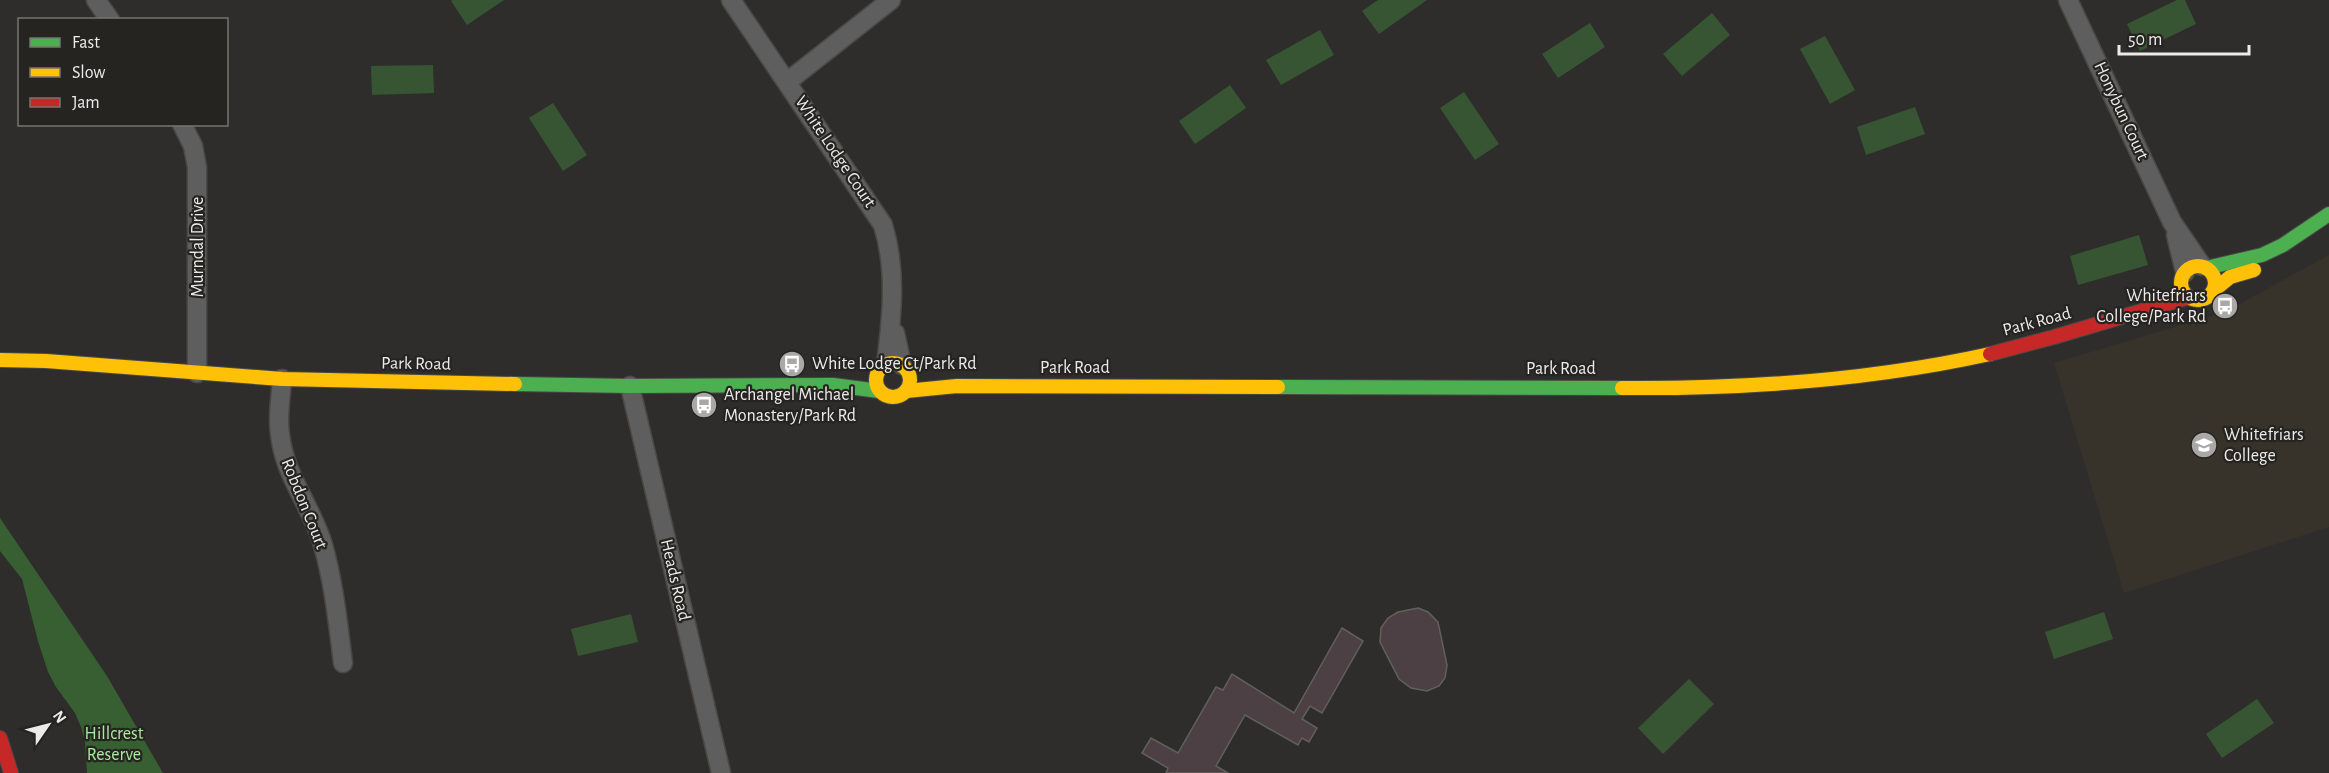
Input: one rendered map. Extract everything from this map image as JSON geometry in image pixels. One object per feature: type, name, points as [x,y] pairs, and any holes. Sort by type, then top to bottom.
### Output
[{"type":"main road","points":[[2296,253],[2274,265],[2239,273],[2229,278],[2205,298],[2194,299],[2182,289],[2194,271],[2262,255],[2329,214]]},
{"type":"main road","name":"Park Road","points":[[2154,305],[2194,271]]},
{"type":"main road","points":[[2194,271],[2213,275],[2215,286],[2213,291]]},
{"type":"main road","name":"Park Road","points":[[906,391],[957,386],[1673,388],[1807,383],[1909,370],[1957,361],[2082,329],[2154,305],[2189,297]]},
{"type":"main road","name":"Park Road","points":[[0,360],[46,361],[282,379],[630,386],[832,385],[879,391]]},
{"type":"main road","name":"Park Road","points":[[832,385],[893,369],[957,386]]},
{"type":"main road","points":[[893,369],[910,382],[906,391],[898,397],[892,397],[879,391],[875,381],[893,369]]},
{"type":"main road","points":[[0,738],[11,773]]},
{"type":"street","points":[[96,0],[109,18]]},
{"type":"street","name":"White Lodge Court","points":[[731,0],[884,225],[891,255],[893,369]]},
{"type":"street","points":[[787,82],[891,0]]},
{"type":"street","name":"Honybun Court","points":[[2068,0],[2194,271]]},
{"type":"street","name":"Murndal Drive","points":[[183,126],[193,146],[198,177],[197,374]]},
{"type":"street","name":"Robdon Court","points":[[282,379],[279,433],[283,454],[291,477],[322,543],[329,569],[343,663]]},
{"type":"street","name":"Heads Road","points":[[630,386],[721,773]]},
{"type":"shaded area","name":"Whitefriars College","points":[[2329,255],[2329,527],[2124,593],[2054,363],[2225,312]]},
{"type":"green space","points":[[504,0],[467,25],[451,1]]},
{"type":"green space","points":[[1378,0],[1427,0],[1379,34],[1362,11]]},
{"type":"green space","points":[[2177,0],[2185,0],[2196,24],[2140,51],[2127,24]]},
{"type":"green space","points":[[1712,13],[1730,35],[1682,76],[1663,54]]},
{"type":"green space","points":[[1590,23],[1605,47],[1558,78],[1542,54]]},
{"type":"green space","points":[[1320,30],[1334,55],[1281,85],[1266,60]]},
{"type":"green space","points":[[1825,36],[1855,90],[1830,104],[1800,49]]},
{"type":"green space","points":[[433,65],[434,93],[372,95],[371,66]]},
{"type":"green space","points":[[1230,85],[1246,108],[1195,144],[1179,121]]},
{"type":"green space","points":[[1464,92],[1499,144],[1475,160],[1440,108]]},
{"type":"green space","points":[[553,103],[587,155],[563,171],[529,118]]},
{"type":"green space","points":[[1915,107],[1925,134],[1866,155],[1857,127]]},
{"type":"green space","points":[[2139,235],[2148,265],[2078,285],[2070,256]]},
{"type":"green space","name":"Hillcrest Reserve","points":[[0,518],[107,676],[163,773],[87,773],[85,742],[81,727],[75,713],[48,672],[22,579],[0,551]]},
{"type":"green space","points":[[2104,612],[2113,639],[2054,659],[2045,632]]},
{"type":"green space","points":[[631,614],[638,642],[578,656],[571,629]]},
{"type":"green space","points":[[1689,679],[1714,704],[1663,754],[1638,728]]},
{"type":"green space","points":[[2257,699],[2274,723],[2222,758],[2206,734]]},
{"type":"building","points":[[1418,608],[1428,612],[1438,622],[1447,665],[1445,678],[1439,686],[1427,691],[1411,688],[1399,679],[1380,642],[1381,628],[1388,618],[1398,612]]},
{"type":"building","points":[[1342,628],[1363,641],[1322,713],[1310,706],[1302,719],[1317,728],[1309,742],[1302,738],[1298,745],[1245,715],[1216,766],[1228,773],[1166,773],[1168,768],[1142,753],[1151,738],[1178,753],[1216,687],[1223,690],[1232,674],[1294,713]]},
{"type":"traffic: fast","points":[[2206,268],[2262,255],[2283,245],[2329,214]]},
{"type":"traffic: fast","points":[[515,384],[833,385],[879,391]]},
{"type":"traffic: fast","points":[[1278,387],[1622,388]]},
{"type":"traffic: slow","points":[[2198,266],[2210,271],[2215,283],[2210,295],[2198,300],[2186,295],[2181,283],[2186,271],[2198,266]]},
{"type":"traffic: slow","points":[[2213,291],[2230,277],[2254,270]]},
{"type":"traffic: slow","points":[[1622,388],[1715,387],[1807,382],[1898,371],[1990,354]]},
{"type":"traffic: slow","points":[[0,360],[46,361],[282,379],[515,384]]},
{"type":"traffic: slow","points":[[893,363],[905,368],[910,380],[905,392],[893,397],[881,392],[876,380],[881,368],[893,363]]},
{"type":"traffic: slow","points":[[906,391],[957,386],[1278,387]]},
{"type":"traffic: jam","points":[[1990,354],[2189,297]]},
{"type":"traffic: jam","points":[[0,738],[11,773]]},
{"type":"place","name":"Whitefriars College/Park Rd","points":[[2225,306]]},
{"type":"place","name":"White Lodge Ct/Park Rd","points":[[792,364]]},
{"type":"place","name":"Archangel Michael Monastery/Park Rd","points":[[704,405]]},
{"type":"place","name":"Whitefriars College","points":[[2204,445]]}]
